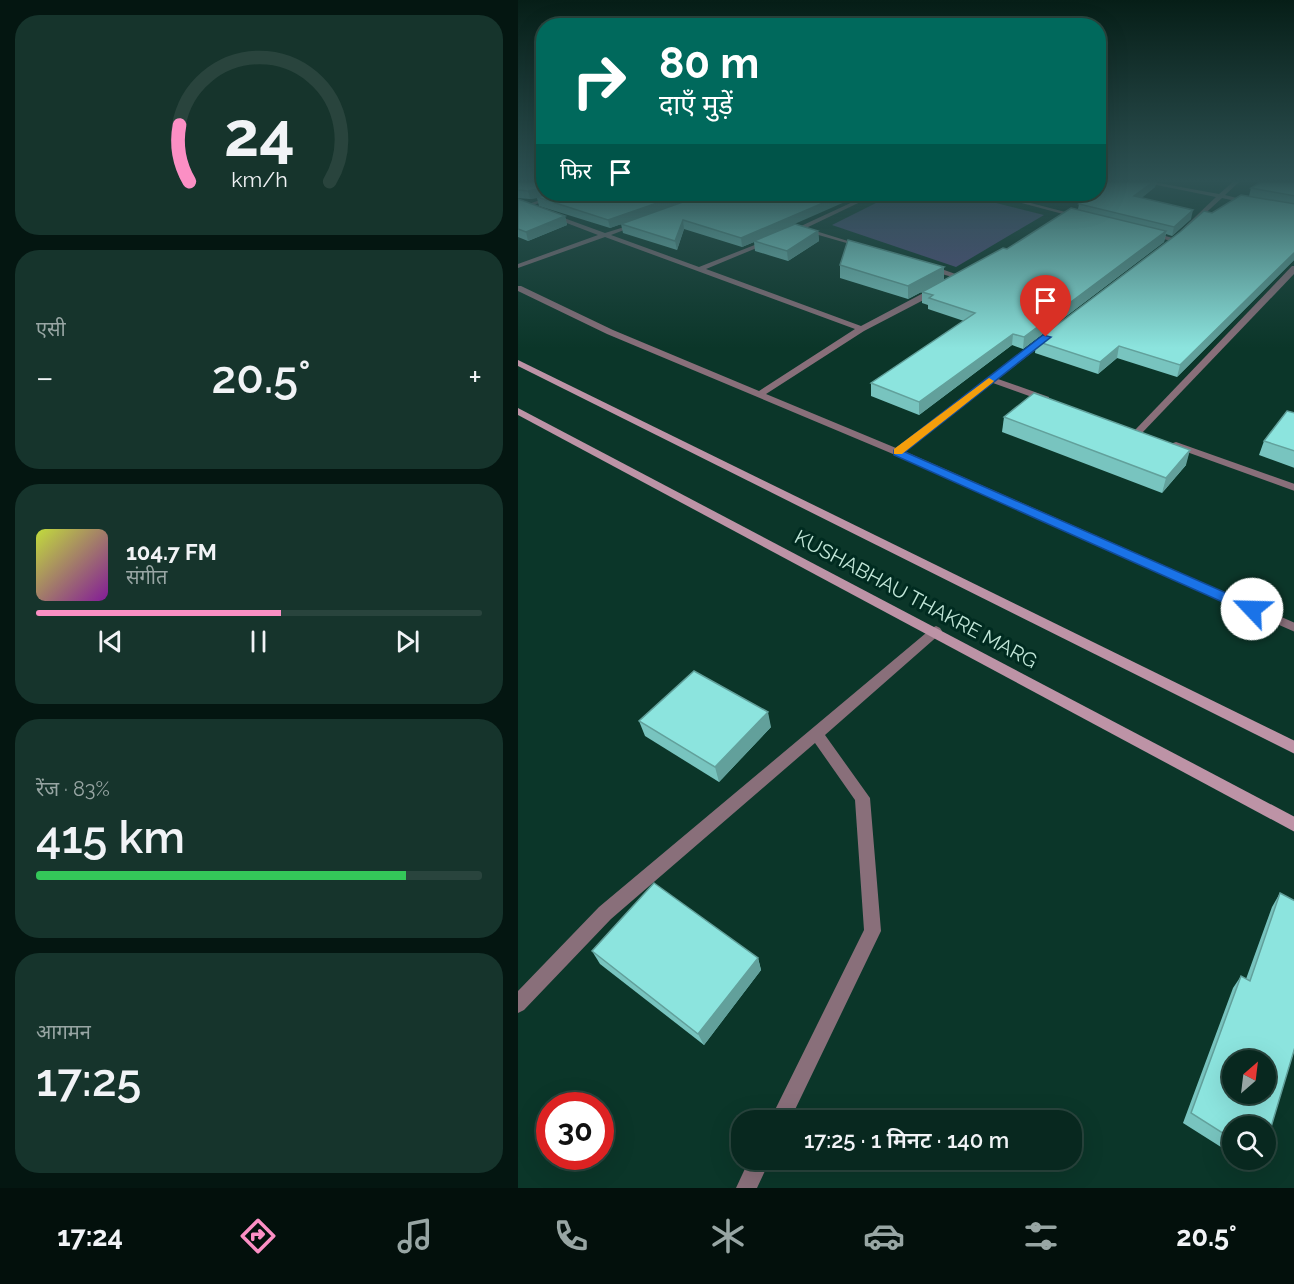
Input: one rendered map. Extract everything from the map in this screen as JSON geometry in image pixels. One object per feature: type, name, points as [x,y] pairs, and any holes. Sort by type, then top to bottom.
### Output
[{"type":"main road","name":"KUSHABHAU THAKRE MARG","points":[[518,363],[1295,748]]},
{"type":"main road","name":"KUSHABHAU THAKRE MARG","points":[[518,411],[936,631],[1295,825]]},
{"type":"street","points":[[518,266],[600,237]]},
{"type":"street","points":[[608,237],[861,329]]},
{"type":"street","points":[[698,270],[777,237]]},
{"type":"street","points":[[831,237],[869,249]]},
{"type":"street","points":[[1164,237],[1175,240]]},
{"type":"street","points":[[1165,247],[1178,237]]},
{"type":"street","points":[[926,267],[960,277]]},
{"type":"street","points":[[1138,432],[1295,268]]},
{"type":"street","points":[[950,283],[970,272]]},
{"type":"street","points":[[518,288],[610,332],[898,452],[1295,628]]},
{"type":"street","points":[[760,394],[861,329],[941,288]]},
{"type":"street","points":[[898,452],[1055,330]]},
{"type":"street","points":[[991,379],[1059,403]]},
{"type":"street","points":[[1126,428],[1149,436]]},
{"type":"street","points":[[1160,440],[1295,488]]},
{"type":"street","points":[[518,1004],[605,914],[936,631]]},
{"type":"street","points":[[785,1110],[873,931],[862,798],[816,734]]},
{"type":"street","points":[[746,1188],[755,1170]]},
{"type":"shaded area","points":[[869,237],[1006,237],[956,267]]},
{"type":"building","points":[[664,237],[676,237],[675,241]]},
{"type":"building","points":[[763,237],[808,237],[787,251],[754,241]]},
{"type":"building","points":[[1025,237],[1157,237],[1024,337],[1013,334],[919,402],[871,383],[975,313],[929,298],[933,295],[922,292],[1003,248],[1007,249]]},
{"type":"building","points":[[1173,237],[1295,237],[1295,252],[1180,365],[1119,346],[1100,362],[1036,341]]},
{"type":"building","points":[[848,240],[944,267],[908,286],[840,265]]},
{"type":"building","points":[[1034,393],[1190,450],[1166,478],[1004,417]]},
{"type":"building","points":[[1287,411],[1295,413],[1295,451],[1264,441]]},
{"type":"building","points":[[694,671],[768,712],[715,767],[639,721]]},
{"type":"building","points":[[654,883],[758,958],[698,1034],[592,951]]},
{"type":"building","points":[[1280,893],[1295,901],[1295,1047],[1274,1116],[1222,1116],[1222,1133],[1191,1113],[1241,976],[1250,981]]},
{"type":"slow traffic","points":[[898,452],[989,381]]},
{"type":"route","points":[[1046,337],[898,452],[929,468],[1252,609]]}]
